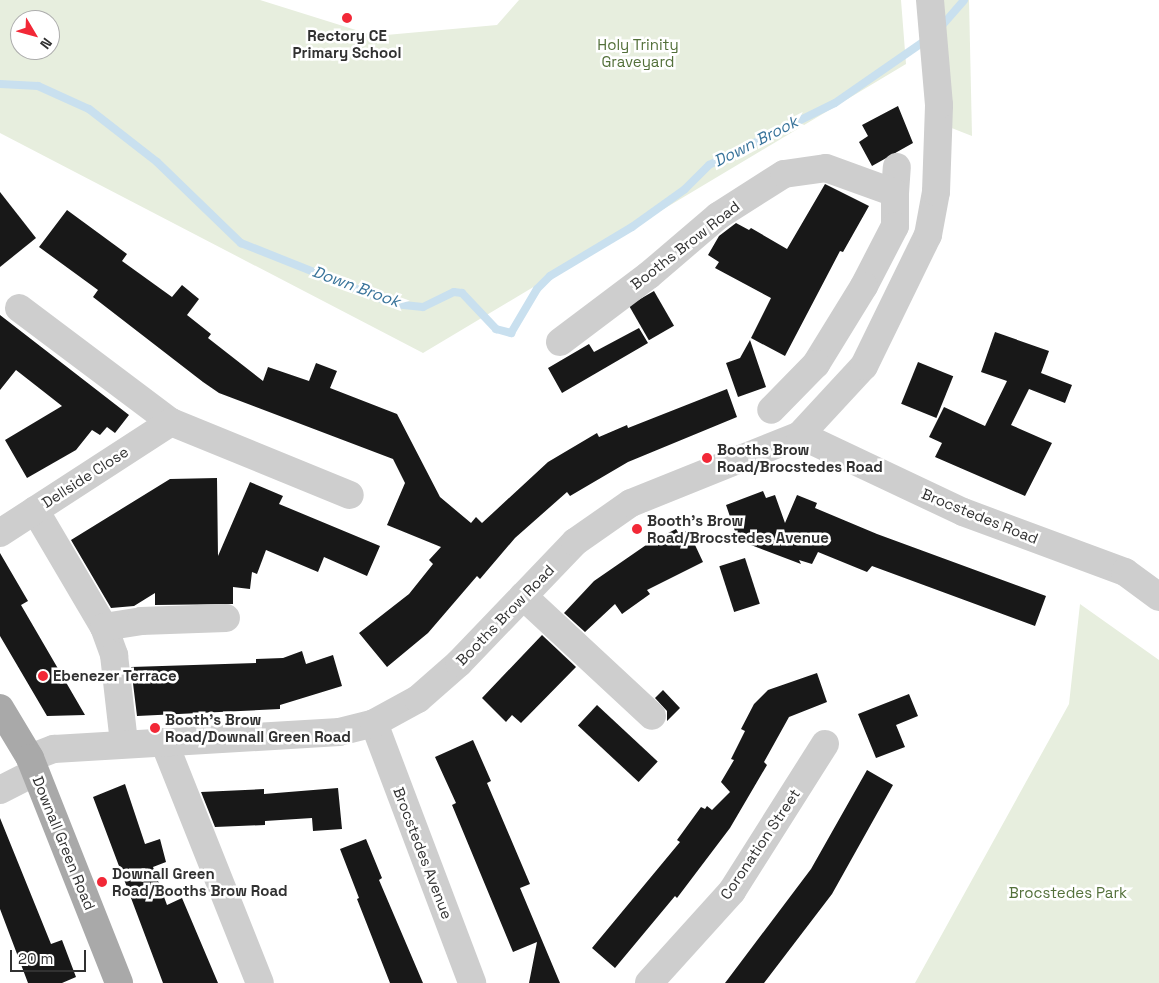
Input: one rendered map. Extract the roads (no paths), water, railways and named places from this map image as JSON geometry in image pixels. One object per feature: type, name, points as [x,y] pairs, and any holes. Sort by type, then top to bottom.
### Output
[{"type":"main road","name":"Downall Green Road","points":[[0,708],[32,765],[119,983]]},
{"type":"street","name":"Booths Brow Road","points":[[0,790],[54,749],[339,732],[374,724],[418,699],[459,663],[575,542],[630,503],[800,435],[864,366],[898,301],[928,236],[936,192],[939,105],[930,0]]},
{"type":"street","points":[[771,410],[816,364],[864,286],[895,226],[897,166]]},
{"type":"street","name":"Booths Brow Road","points":[[560,342],[648,275],[718,216],[784,174],[826,168],[895,194]]},
{"type":"street","points":[[864,286],[898,301]]},
{"type":"street","points":[[19,308],[171,422],[350,494]]},
{"type":"street","name":"Dellside Close","points":[[0,533],[171,422]]},
{"type":"street","name":"Brocstedes Road","points":[[800,435],[963,512],[1125,572],[1159,597]]},
{"type":"street","points":[[35,510],[104,627],[114,655],[124,744]]},
{"type":"street","points":[[523,596],[652,716]]},
{"type":"street","points":[[104,627],[140,621],[226,618]]},
{"type":"street","name":"Brocstedes Avenue","points":[[374,724],[472,983]]},
{"type":"street","points":[[164,742],[260,983]]},
{"type":"street","name":"Coronation Street","points":[[649,983],[732,891],[825,744]]},
{"type":"waterway","name":"Down Brook","points":[[939,29],[964,0]]},
{"type":"waterway","name":"Down Brook","points":[[0,84],[38,86],[89,109],[157,162],[241,243],[394,304],[423,307],[454,292],[462,293],[496,329],[511,333],[537,289],[550,276],[632,227],[685,189],[709,165],[835,103],[923,42]]},
{"type":"place","name":"Rectory CE Primary School","points":[[347,18]]},
{"type":"place","name":"Booths Brow Road/Brocstedes Road","points":[[707,458]]},
{"type":"place","name":"Booth's Brow Road/Brocstedes Avenue","points":[[637,529]]},
{"type":"place","name":"Ebenezer Terrace","points":[[43,676]]},
{"type":"place","name":"Booth's Brow Road/Downall Green Road","points":[[155,728]]},
{"type":"place","name":"Downall Green Road/Booths Brow Road","points":[[102,882]]},
{"type":"park label","name":"Holy Trinity Graveyard","points":[[638,52]]},
{"type":"park label","name":"Brocstedes Park","points":[[1068,893]]}]
